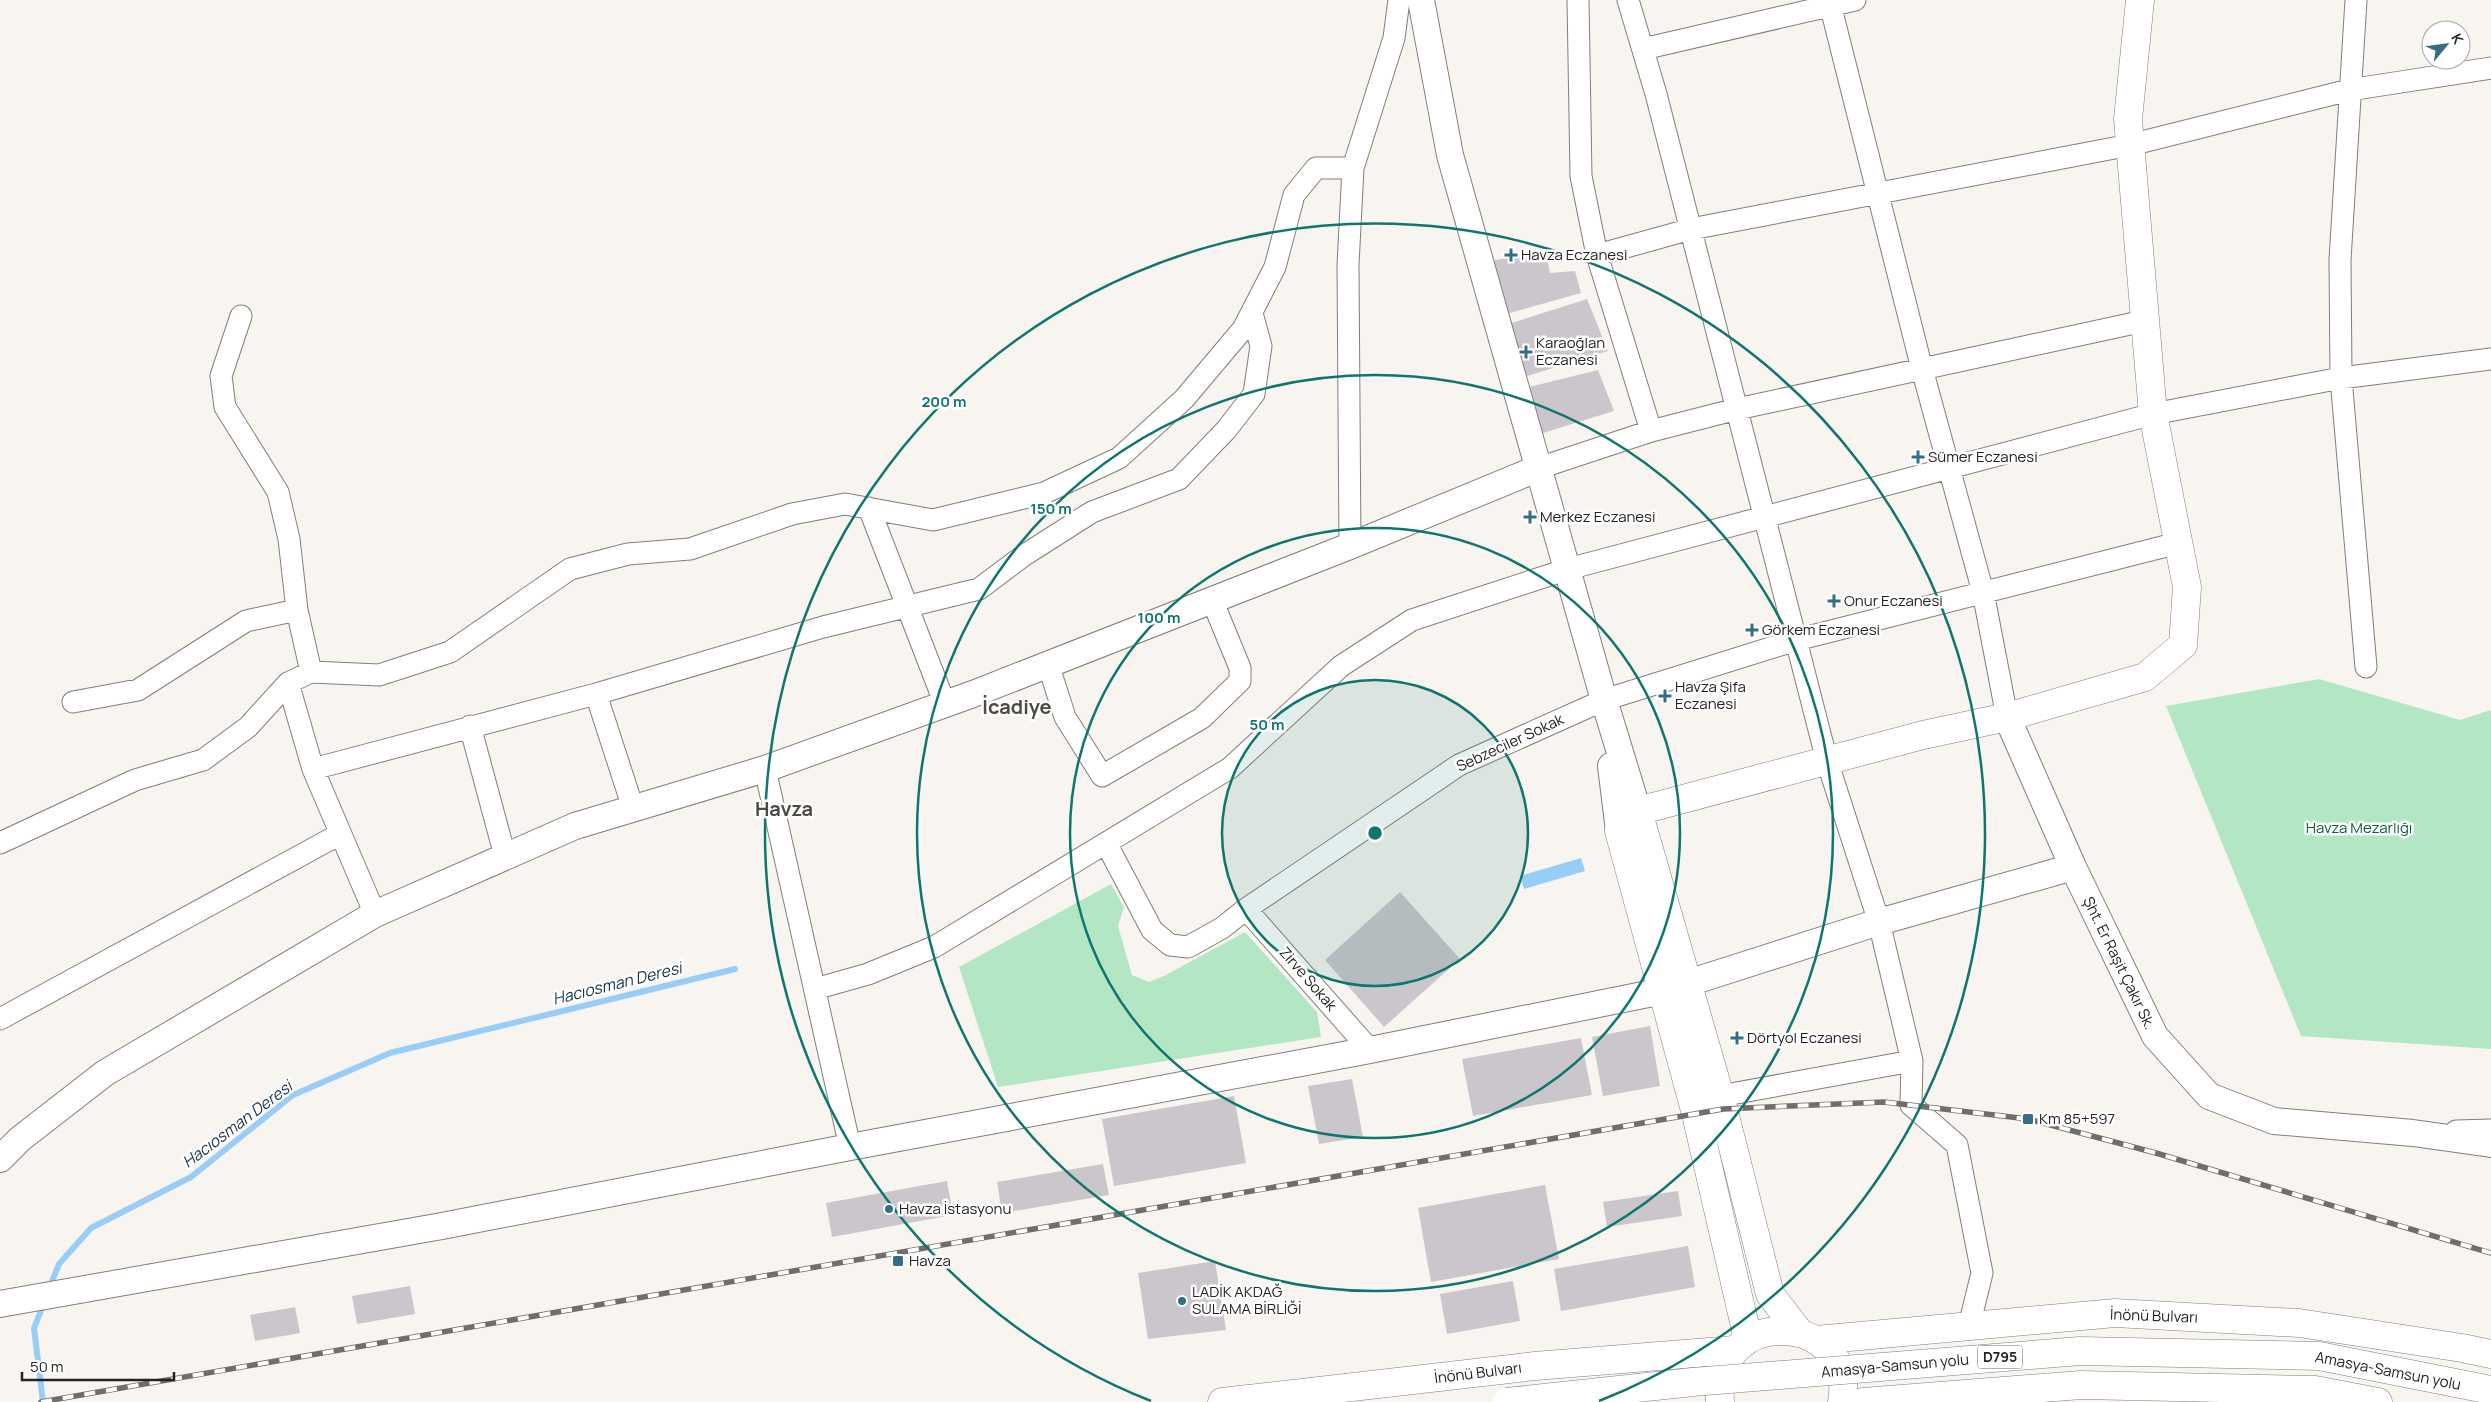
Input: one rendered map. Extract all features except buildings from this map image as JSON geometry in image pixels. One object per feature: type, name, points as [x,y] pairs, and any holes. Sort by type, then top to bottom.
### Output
[{"type":"main road","points":[[1842,1402],[1844,1393],[1841,1372],[1831,1354],[1807,1336],[1770,1294],[1720,1096],[1675,986],[1619,831],[1638,812],[1923,736],[2007,717],[2145,677],[2184,645],[2187,587],[2153,414],[2128,119],[2140,0]]},
{"type":"main road","points":[[1638,812],[1675,986],[1698,1123],[1741,1344],[1724,1367],[1719,1386],[1720,1402]]},
{"type":"main road","name":"İnönü Bulvarı","points":[[1222,1402],[1741,1344],[1764,1332],[1782,1329],[1807,1336],[1969,1326],[2115,1313],[2299,1323],[2491,1354]]},
{"type":"main road","name":"Amasya-Samsun yolu","points":[[1507,1402],[1693,1382],[2080,1351],[2318,1356],[2491,1390]]},
{"type":"main road","name":"D795","points":[[1863,1402],[2081,1385],[2315,1390],[2378,1402]]},
{"type":"street","points":[[1350,546],[1348,266],[1353,168],[1394,38],[1399,0]]},
{"type":"street","points":[[1422,0],[1450,155],[1604,700],[1638,812]]},
{"type":"street","points":[[1578,0],[1581,176],[1597,255],[1651,431]]},
{"type":"street","points":[[1628,0],[1691,229],[1827,761],[1879,922],[1912,1061],[1911,1105],[1957,1145],[1982,1273],[1969,1326]]},
{"type":"street","points":[[1642,49],[1830,2],[1855,0]]},
{"type":"street","points":[[2356,0],[2340,260],[2341,378],[2366,667]]},
{"type":"street","points":[[1830,2],[1922,369],[1983,592],[2007,717]]},
{"type":"street","points":[[1597,255],[1691,229],[2130,144],[2349,90],[2491,68]]},
{"type":"street","points":[[0,843],[135,780],[203,760],[248,727],[288,683],[311,672],[379,675],[450,652],[570,569],[628,554],[690,549],[792,514],[845,504],[933,520],[1044,493],[1119,458],[1184,399],[1243,329],[1275,267],[1294,195],[1316,168],[1353,168]]},
{"type":"street","points":[[313,769],[596,694],[823,627],[979,589],[1023,556],[1092,512],[1179,480],[1226,430],[1254,394],[1261,346],[1252,313]]},
{"type":"street","points":[[241,316],[221,376],[225,406],[278,492],[289,539],[297,610],[311,672]]},
{"type":"street","points":[[0,1159],[20,1139],[105,1073],[375,914],[575,826],[765,769],[945,704],[1350,546],[1539,468],[1651,431],[1737,409],[2144,321]]},
{"type":"street","points":[[815,989],[868,974],[934,947],[1230,768],[1341,666],[1412,620],[1568,569],[1765,519],[2153,414],[2341,378],[2491,359]]},
{"type":"street","points":[[869,508],[945,704]]},
{"type":"street","name":"Sebzeciler Sokak","points":[[1106,843],[1152,930],[1170,945],[1188,947],[1222,928],[1246,909],[1459,765],[1604,700],[1796,640],[2178,543]]},
{"type":"street","points":[[1048,664],[1065,717],[1102,776],[1202,718],[1240,681],[1240,668],[1212,600]]},
{"type":"street","points":[[73,702],[138,690],[246,621],[297,610]]},
{"type":"street","points":[[288,683],[313,769],[375,914]]},
{"type":"street","points":[[596,694],[633,808]]},
{"type":"street","points":[[1604,700],[1619,831]]},
{"type":"street","name":"Şht. Er Raşit Çakır Sk.","points":[[2007,717],[2073,868],[2155,1036],[2209,1096],[2274,1121],[2413,1133],[2491,1144]]},
{"type":"street","points":[[470,726],[505,856]]},
{"type":"street","points":[[765,769],[850,1147]]},
{"type":"street","points":[[0,1019],[340,834]]},
{"type":"street","points":[[8,1302],[442,1226],[850,1147],[1370,1050],[1675,986],[1879,922],[2073,868]]},
{"type":"street","name":"Zirve Sokak","points":[[1246,909],[1370,1050]]},
{"type":"street","points":[[1720,1096],[1912,1061]]},
{"type":"street","points":[[2413,1133],[2491,1130]]},
{"type":"green space","name":"Havza Mezarlığı","points":[[2319,679],[2460,720],[2491,710],[2491,1049],[2301,1036],[2166,706]]},
{"type":"green space","points":[[1111,884],[1124,907],[1118,926],[1132,975],[1149,982],[1164,976],[1245,932],[1317,1012],[1321,1037],[998,1087],[959,967]]},
{"type":"water","points":[[1581,858],[1585,871],[1524,889],[1520,876]]},
{"type":"waterway","name":"Hacıosman Deresi","points":[[49,1289],[59,1264],[91,1228],[191,1177],[293,1095],[390,1053],[735,969]]},
{"type":"waterway","name":"Hacıosman Deresi","points":[[43,1402],[34,1328],[44,1303]]},
{"type":"railway","points":[[41,1402],[1723,1109],[1884,1102],[2028,1119],[2156,1153],[2491,1253]]},
{"type":"place","name":"Havza Eczanesi","points":[[1511,255]]},
{"type":"place","name":"Karaoğlan Eczanesi","points":[[1526,352]]},
{"type":"place","name":"Sümer Eczanesi","points":[[1918,457]]},
{"type":"place","name":"Merkez Eczanesi","points":[[1530,517]]},
{"type":"place","name":"Onur Eczanesi","points":[[1834,601]]},
{"type":"place","name":"Görkem Eczanesi","points":[[1752,630]]},
{"type":"place","name":"Havza Şifa Eczanesi","points":[[1665,696]]},
{"type":"place","name":"Dörtyol Eczanesi","points":[[1737,1038]]},
{"type":"place","name":"Km 85+597","points":[[2028,1119]]},
{"type":"place","name":"Havza İstasyonu","points":[[889,1209]]},
{"type":"place","name":"Havza","points":[[898,1261]]},
{"type":"place","name":"LADİK AKDAĞ SULAMA BİRLİĞİ","points":[[1182,1301]]},
{"type":"district","name":"İcadiye","points":[[1017,707]]},
{"type":"district","name":"Havza","points":[[784,809]]}]
